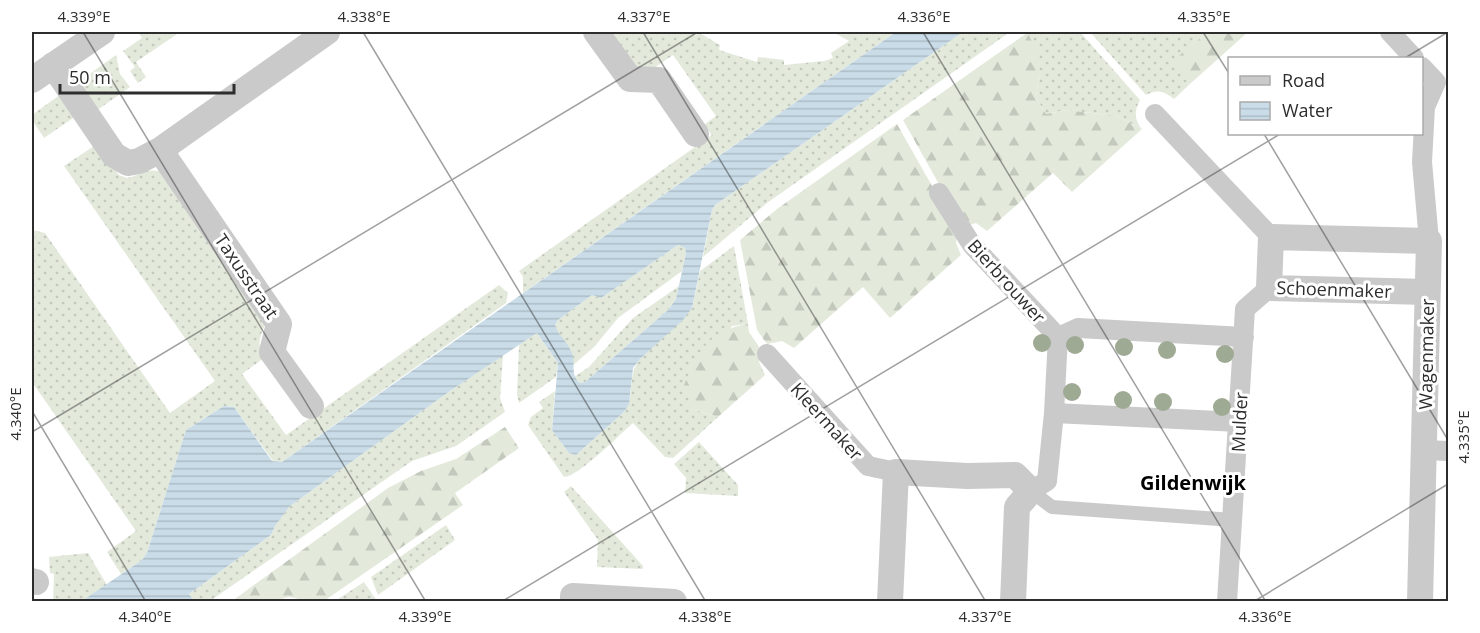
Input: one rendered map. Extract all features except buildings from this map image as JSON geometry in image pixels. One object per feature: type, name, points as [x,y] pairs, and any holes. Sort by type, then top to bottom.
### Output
[{"type":"street","points":[[53,65],[114,155],[128,163],[139,161],[160,150],[327,32]]},
{"type":"street","points":[[596,32],[630,79],[659,80],[696,134]]},
{"type":"street","points":[[1390,32],[1413,57]]},
{"type":"street","points":[[32,80],[88,35]]},
{"type":"street","points":[[1423,67],[1442,82]]},
{"type":"street","name":"Wagenmaker","points":[[1420,602],[1436,450],[1427,292],[1436,257],[1422,162],[1425,107],[1442,82]]},
{"type":"street","points":[[1155,114],[1271,237],[1436,257]]},
{"type":"street","name":"Taxusstraat","points":[[160,150],[279,324],[272,352],[311,406]]},
{"type":"street","name":"Bierbrouwer","points":[[939,193],[972,245],[1058,337],[1054,413],[1047,481],[1031,491]]},
{"type":"street","name":"Schoenmaker","points":[[1271,237],[1269,288],[1427,292]]},
{"type":"street","name":"Mulder","points":[[1227,602],[1245,309],[1269,288]]},
{"type":"street","name":"Bierbrouwer","points":[[1058,337],[1078,328],[1244,337]]},
{"type":"street","name":"Kleermaker","points":[[767,354],[868,466],[896,472],[967,476],[1015,475],[1031,491]]},
{"type":"street","points":[[1054,413],[1239,422]]},
{"type":"street","points":[[891,602],[896,472]]},
{"type":"street","points":[[1013,602],[1017,507],[1031,491]]},
{"type":"street","points":[[573,599],[674,602]]},
{"type":"lane","points":[[1031,491],[1052,507],[1233,520]]},
{"type":"green space","points":[[138,32],[180,32],[136,62],[146,77],[138,83],[130,71],[135,67],[123,51],[142,38]]},
{"type":"green space","points":[[605,32],[690,32],[696,36],[698,32],[720,45],[719,50],[757,62],[758,57],[784,60],[784,65],[833,58],[831,53],[849,41],[833,32],[896,32],[523,293],[523,277],[519,271],[712,135],[704,125],[716,116],[673,55],[651,70],[640,71]]},
{"type":"green space","points":[[963,32],[1010,32],[767,203],[703,257],[715,205]]},
{"type":"green space","points":[[1080,32],[1140,100],[1136,115],[1137,122],[1142,129],[1116,116],[1067,110],[1046,114],[1036,98],[1039,74],[1027,33]]},
{"type":"green space","points":[[1090,32],[1208,32],[1171,63],[1190,84],[1174,99],[1160,92],[1146,95]]},
{"type":"green space","points":[[1208,32],[1248,32],[1190,84],[1170,63]]},
{"type":"green space","points":[[1027,33],[1039,52],[1036,98],[1046,114],[1067,110],[1116,116],[1142,129],[1072,192],[1053,173],[987,231],[976,223],[963,227],[903,120]]},
{"type":"green space","points":[[116,55],[120,74],[130,87],[96,111],[77,83]]},
{"type":"green space","points":[[61,94],[76,116],[44,138],[32,120],[32,115]]},
{"type":"green space","points":[[897,124],[958,232],[956,243],[961,255],[890,318],[863,287],[794,348],[782,341],[767,344],[757,330],[740,240],[777,209]]},
{"type":"green space","points":[[97,144],[119,175],[127,178],[151,170],[167,175],[265,325],[260,342],[264,358],[242,374],[286,435],[499,285],[508,293],[506,303],[282,462],[273,461],[234,407],[224,406],[186,430],[147,553],[142,560],[121,574],[107,552],[136,531],[32,382],[32,230],[45,233],[170,413],[215,381],[64,166]]},
{"type":"green space","points":[[678,245],[685,248],[686,253],[682,271],[618,318],[594,347],[572,366],[573,358],[556,329],[555,325],[558,320],[592,295],[601,298]]},
{"type":"green space","points":[[734,246],[748,324],[732,326],[692,409],[718,417],[673,458],[665,457],[633,423],[589,463],[564,477],[528,425],[531,417],[543,408],[539,402],[555,391],[552,430],[569,453],[576,455],[624,412],[630,399],[633,372],[640,359],[692,308],[700,271]]},
{"type":"green space","points":[[679,286],[676,299],[668,310],[585,382],[580,383],[574,377],[589,367],[633,318]]},
{"type":"green space","points":[[748,324],[749,332],[762,351],[759,362],[765,375],[718,417],[692,409],[684,386],[700,353],[714,337],[724,331]]},
{"type":"green space","points":[[537,333],[558,363],[556,377],[519,403],[517,395],[519,345]]},
{"type":"green space","points":[[503,355],[500,398],[505,412],[456,446],[412,461],[210,601],[194,601],[189,594],[271,535],[290,506]]},
{"type":"green space","points":[[505,427],[519,448],[455,493],[463,505],[324,601],[289,597],[273,601],[232,601],[388,488],[421,471],[456,459]]},
{"type":"green space","points":[[699,442],[738,485],[738,496],[685,493],[686,478],[674,464]]},
{"type":"green space","points":[[571,486],[643,566],[643,569],[597,567],[598,540],[564,492]]},
{"type":"green space","points":[[446,525],[455,540],[378,595],[371,577]]},
{"type":"green space","points":[[88,553],[107,585],[82,601],[53,601],[54,574],[50,573],[49,557]]},
{"type":"green space","points":[[364,582],[377,601],[335,601]]},
{"type":"water","points":[[896,32],[963,32],[715,205],[712,210],[692,308],[683,320],[633,368],[629,404],[624,412],[576,455],[569,453],[552,430],[558,363],[537,333],[450,391],[290,506],[271,535],[189,594],[194,601],[82,601],[142,560],[147,553],[186,430],[224,406],[234,407],[272,461],[282,462]],"holes":[[[678,245],[685,248],[686,253],[676,299],[668,310],[585,382],[580,383],[575,376],[571,351],[555,325],[558,320],[592,295],[601,298]]]},
{"type":"district","name":"Gildenwijk","points":[[1193,482]]}]
